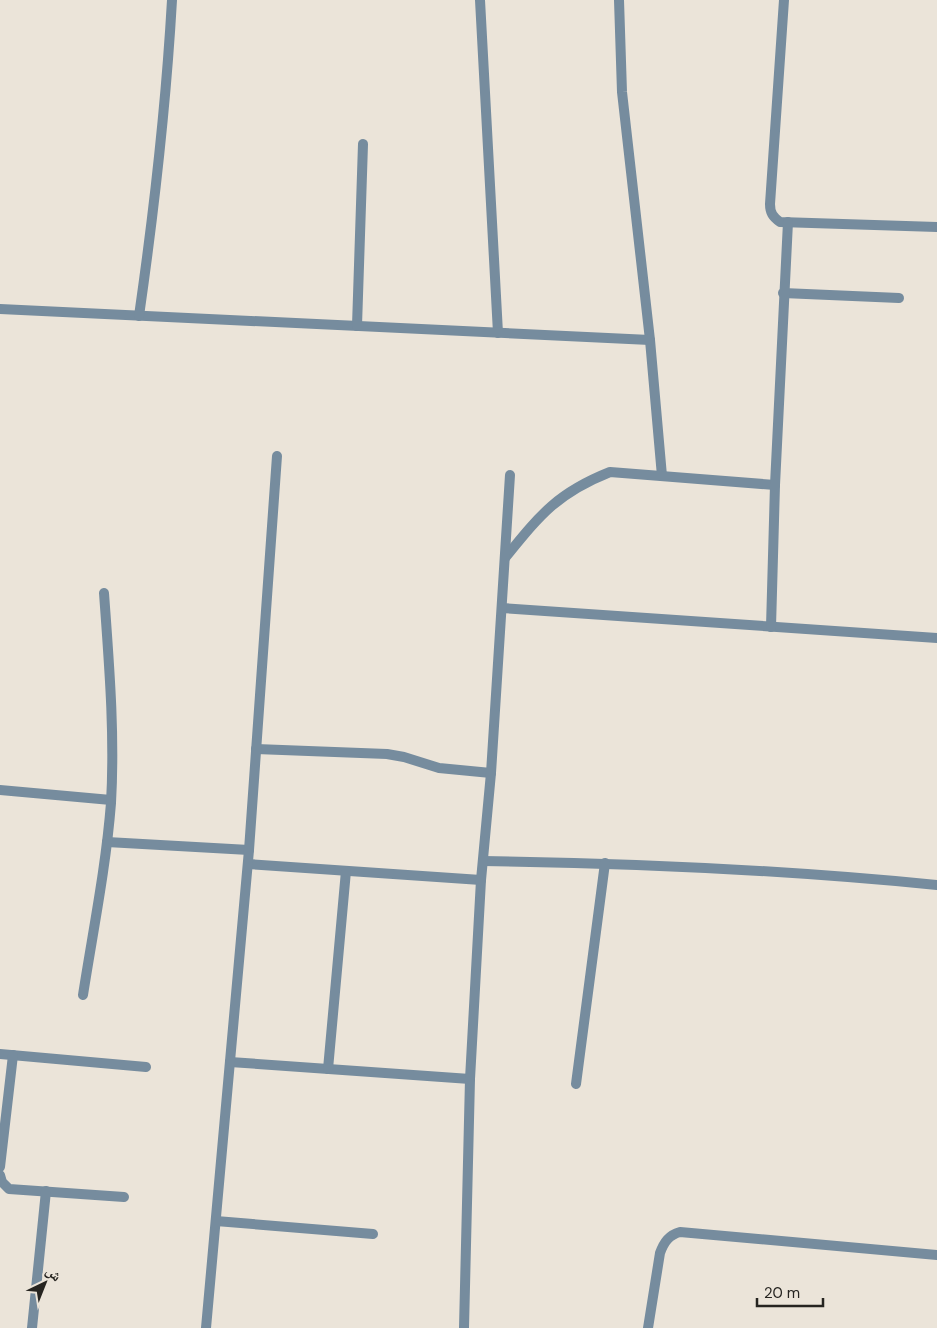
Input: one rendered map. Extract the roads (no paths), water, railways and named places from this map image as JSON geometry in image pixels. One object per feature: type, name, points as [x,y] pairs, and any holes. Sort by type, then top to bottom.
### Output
[{"type":"street","points":[[139,316],[156,190],[169,63],[172,0]]},
{"type":"street","points":[[480,0],[498,333]]},
{"type":"street","points":[[620,0],[622,92],[650,340],[662,476]]},
{"type":"street","points":[[784,0],[770,204],[770,211],[774,218],[780,222],[937,227]]},
{"type":"street","points":[[357,326],[363,144]]},
{"type":"street","points":[[771,627],[774,485],[788,222]]},
{"type":"street","points":[[783,293],[899,298]]},
{"type":"street","points":[[0,309],[650,340]]},
{"type":"street","points":[[206,1328],[248,864],[277,456]]},
{"type":"street","points":[[505,558],[535,521],[551,505],[569,491],[589,480],[610,472],[774,485]]},
{"type":"street","points":[[464,1328],[470,1079],[481,880],[491,773],[510,476]]},
{"type":"street","points":[[83,995],[108,842],[111,800],[112,696],[104,593]]},
{"type":"street","points":[[502,608],[937,638]]},
{"type":"street","points":[[256,749],[387,754],[404,757],[439,768],[491,773]]},
{"type":"street","points":[[0,790],[111,800]]},
{"type":"street","points":[[108,842],[249,850]]},
{"type":"street","points":[[483,860],[744,869],[937,885]]},
{"type":"street","points":[[576,1084],[605,863]]},
{"type":"street","points":[[248,864],[481,880]]},
{"type":"street","points":[[328,1068],[346,871]]},
{"type":"street","points":[[0,1054],[146,1066]]},
{"type":"street","points":[[0,1167],[13,1055]]},
{"type":"street","points":[[230,1062],[470,1079]]},
{"type":"street","points":[[0,1176],[2,1182],[9,1189],[124,1196]]},
{"type":"street","points":[[32,1328],[46,1191]]},
{"type":"street","points":[[216,1221],[373,1234]]},
{"type":"street","points":[[648,1328],[660,1253],[667,1239],[680,1232],[937,1254]]}]
